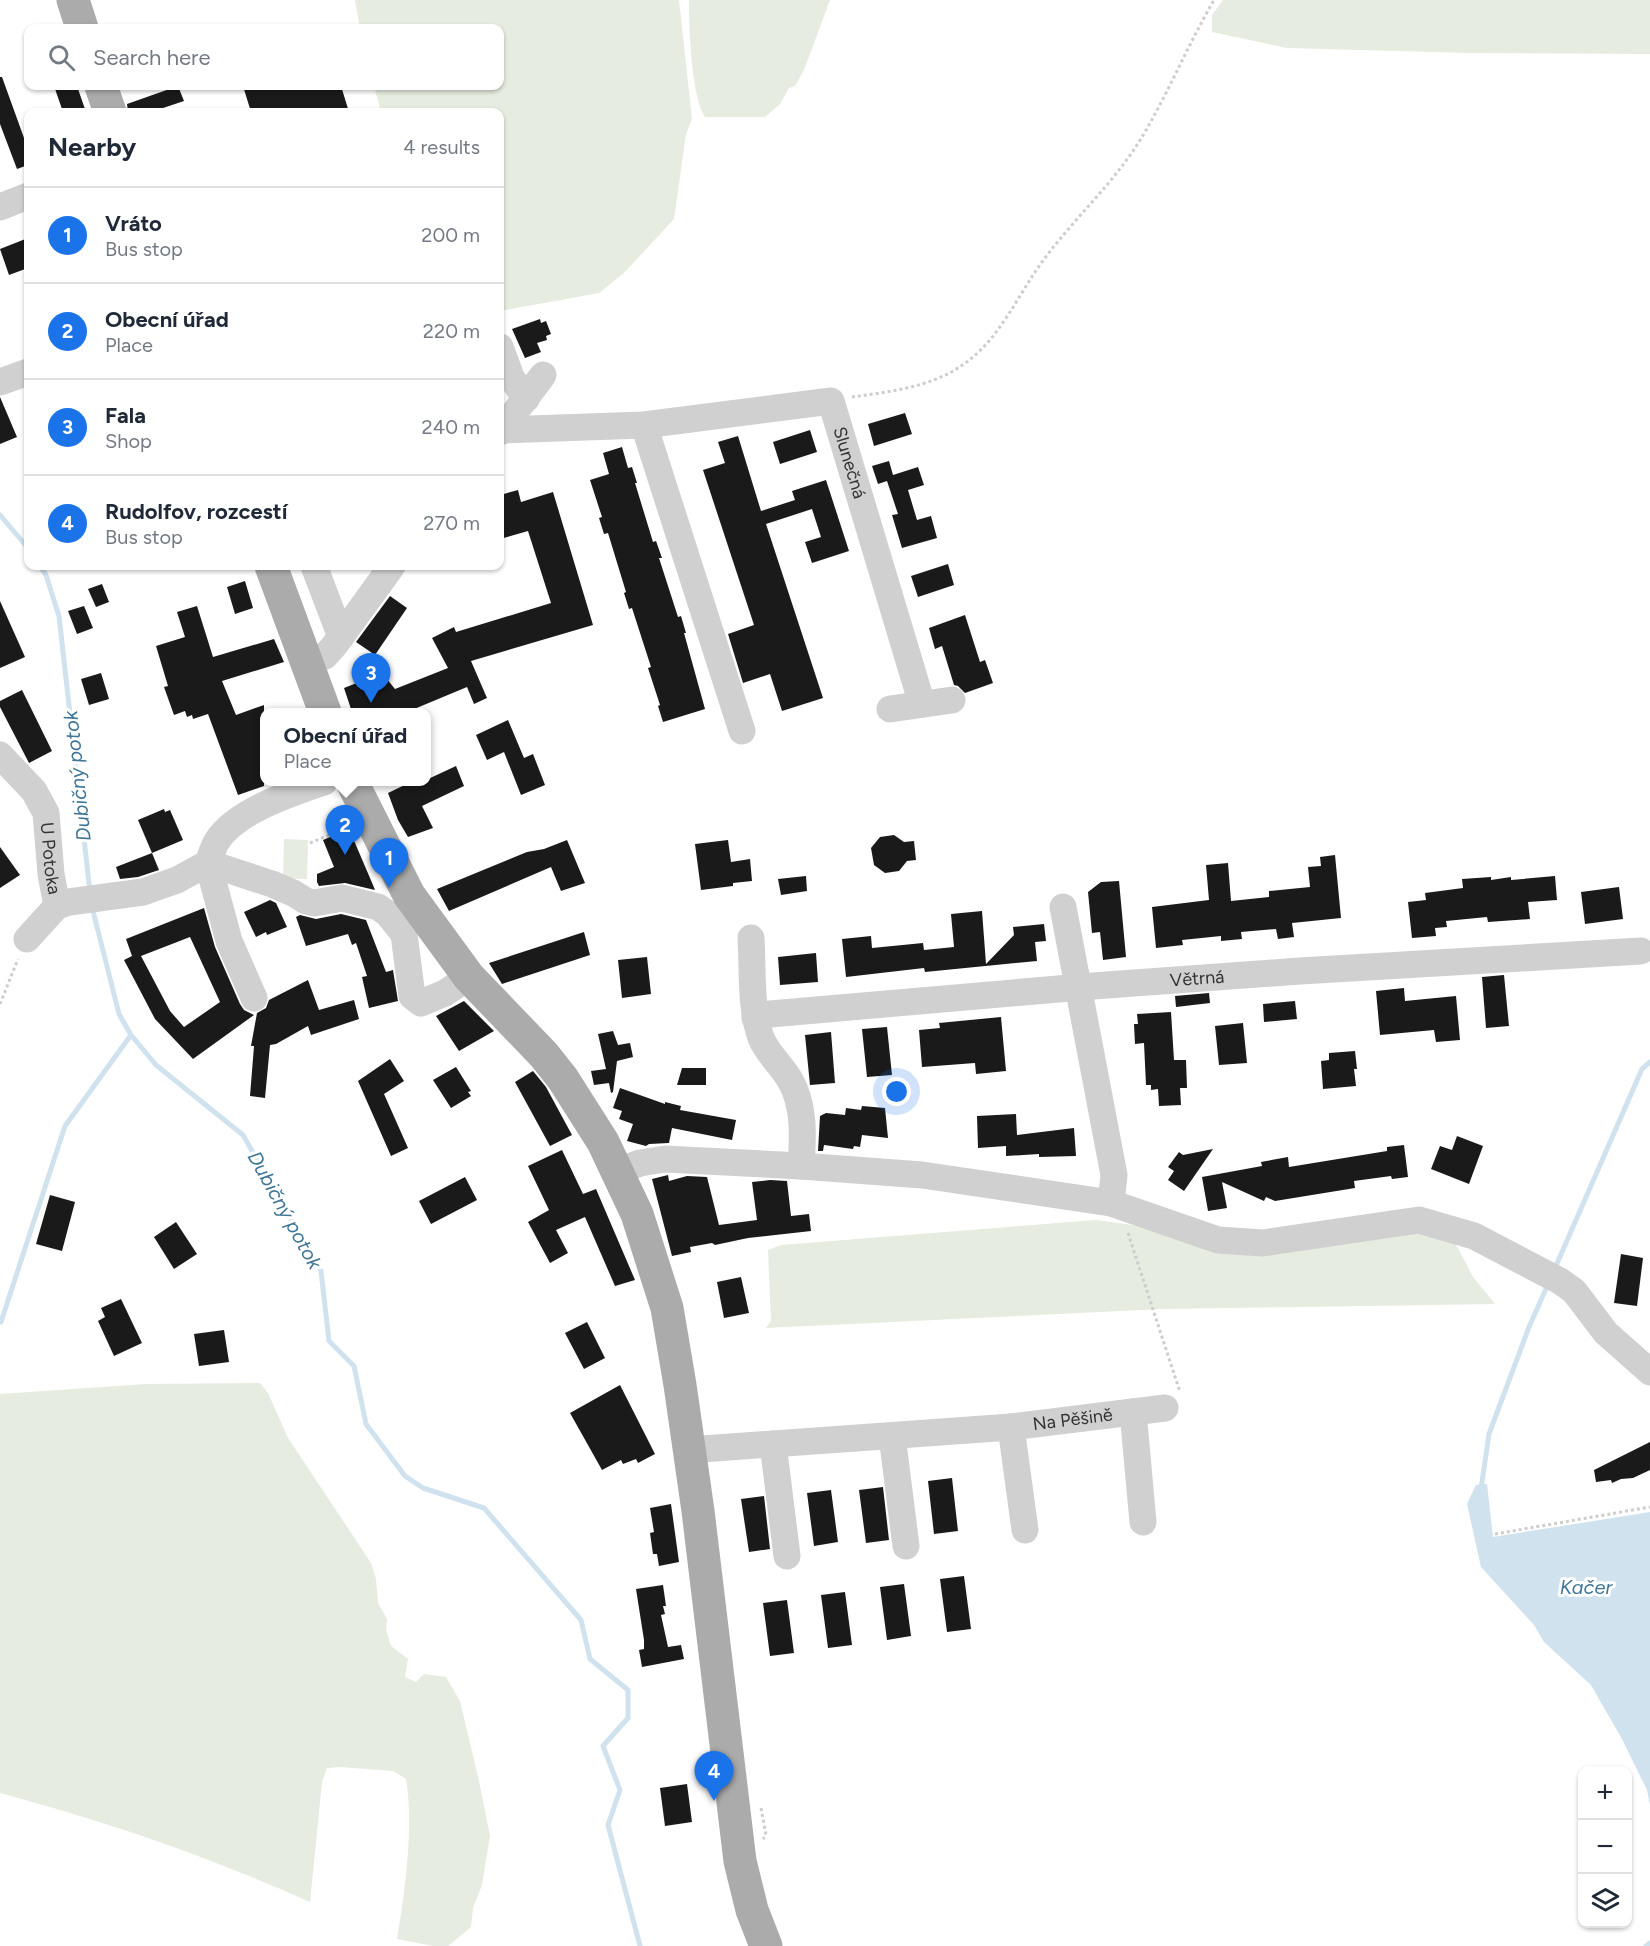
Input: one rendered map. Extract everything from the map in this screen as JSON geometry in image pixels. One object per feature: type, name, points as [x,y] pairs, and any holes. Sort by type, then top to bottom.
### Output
[{"type":"main road","points":[[73,0],[81,24]]},
{"type":"main road","points":[[102,90],[109,108]]},
{"type":"main road","points":[[272,570],[324,708]]},
{"type":"main road","points":[[354,786],[409,896],[469,977],[544,1055],[563,1079],[618,1171],[637,1214],[667,1308],[698,1511],[740,1861],[752,1910],[766,1946]]},
{"type":"street","points":[[0,207],[24,198]]},
{"type":"street","points":[[504,358],[511,377],[523,393]]},
{"type":"street","points":[[0,382],[24,373]]},
{"type":"street","points":[[504,424],[523,393],[543,375]]},
{"type":"street","points":[[504,431],[644,425],[831,400]]},
{"type":"street","name":"Slunečná","points":[[831,400],[922,704]]},
{"type":"street","points":[[644,425],[742,731]]},
{"type":"street","points":[[316,570],[341,637]]},
{"type":"street","points":[[307,664],[325,656],[389,570]]},
{"type":"street","points":[[890,709],[952,700]]},
{"type":"street","name":"U Potoka","points":[[0,755],[34,791],[46,813],[51,874],[80,901]]},
{"type":"street","points":[[254,998],[229,941],[208,863],[217,840],[239,818],[312,786]]},
{"type":"street","points":[[27,939],[80,901],[143,892],[177,880],[208,863],[272,884],[306,901],[314,903],[342,898],[378,907],[388,914],[404,934],[412,996],[421,1003],[445,993],[469,977]]},
{"type":"street","points":[[1063,907],[1114,1175],[1115,1205]]},
{"type":"street","points":[[751,938],[755,1018],[762,1041],[791,1081],[798,1100],[803,1135],[801,1166]]},
{"type":"street","name":"Větrná","points":[[755,1018],[770,1014],[1079,987],[1300,971],[1641,951]]},
{"type":"street","points":[[618,1171],[640,1163],[664,1159],[922,1175],[1115,1205],[1218,1240],[1263,1243],[1419,1220],[1474,1236],[1560,1281],[1574,1291],[1606,1333],[1650,1372]]},
{"type":"street","name":"Na Pěšině","points":[[688,1450],[1011,1427],[1165,1408]]},
{"type":"street","name":"Na Pěšině","points":[[1133,1412],[1143,1522]]},
{"type":"street","name":"Na Pěšině","points":[[1011,1427],[1025,1530]]},
{"type":"street","points":[[892,1436],[906,1546]]},
{"type":"street","points":[[773,1444],[787,1556]]},
{"type":"path","points":[[831,400],[883,392],[939,378],[961,366],[982,349],[1001,326],[1050,252],[1110,183],[1136,146],[1214,0]]},
{"type":"path","points":[[310,843],[370,818]]},
{"type":"path","points":[[0,1004],[27,939]]},
{"type":"path","points":[[1115,1205],[1180,1393],[1175,1395],[1165,1408]]},
{"type":"path","points":[[1495,1534],[1650,1507]]},
{"type":"shaded area","points":[[355,0],[679,0],[692,119],[686,134],[674,219],[624,273],[599,293],[504,310],[504,108],[380,108],[375,90],[504,90],[504,24],[359,24]]},
{"type":"shaded area","points":[[689,0],[830,0],[804,70],[795,86],[789,88],[780,104],[765,117],[705,117],[700,107],[694,78],[690,44]]},
{"type":"shaded area","points":[[1223,0],[1650,0],[1650,54],[1470,53],[1287,48],[1212,32],[1212,15]]},
{"type":"shaded area","points":[[284,839],[308,840],[307,879],[283,878]]},
{"type":"shaded area","points":[[1096,1220],[1140,1226],[1187,1238],[1413,1232],[1454,1241],[1473,1277],[1495,1304],[1163,1309],[766,1328],[771,1321],[768,1250],[781,1245]]},
{"type":"shaded area","points":[[260,1383],[268,1393],[288,1438],[371,1563],[376,1579],[378,1603],[387,1619],[386,1630],[391,1646],[408,1659],[405,1677],[416,1682],[424,1674],[446,1677],[460,1701],[490,1836],[482,1885],[473,1908],[471,1927],[448,1946],[433,1946],[397,1939],[403,1901],[409,1817],[406,1779],[393,1771],[327,1768],[322,1782],[310,1902],[157,1841],[0,1793],[0,1394],[147,1384]]},
{"type":"water","name":"Kačer","points":[[1487,1484],[1493,1537],[1650,1512],[1650,1805],[1647,1790],[1622,1739],[1591,1685],[1544,1642],[1534,1625],[1481,1567],[1467,1504],[1476,1485]]},
{"type":"building","points":[[0,77],[2,77],[24,138],[24,166],[17,169],[0,124]]},
{"type":"building","points":[[55,90],[78,90],[85,108],[62,108]]},
{"type":"building","points":[[167,90],[180,90],[184,101],[163,108],[128,108],[127,104]]},
{"type":"building","points":[[244,90],[342,90],[348,108],[250,108]]},
{"type":"building","points":[[24,240],[24,269],[9,275],[0,249]]},
{"type":"building","points":[[540,319],[541,323],[546,321],[551,334],[546,336],[547,340],[537,343],[541,352],[525,358],[512,329]]},
{"type":"building","points":[[0,397],[17,437],[0,444]]},
{"type":"building","points":[[905,413],[912,434],[874,446],[868,424]]},
{"type":"building","points":[[810,430],[817,452],[780,464],[773,442]]},
{"type":"building","points":[[738,436],[761,511],[795,500],[792,491],[826,480],[849,551],[812,563],[805,542],[821,537],[812,509],[766,524],[823,698],[782,711],[770,674],[743,683],[728,634],[754,625],[703,470],[725,463],[718,442]]},
{"type":"building","points":[[622,447],[628,468],[632,467],[653,542],[656,541],[662,558],[659,558],[678,617],[681,616],[705,709],[663,722],[648,668],[651,667],[632,608],[629,609],[608,533],[604,534],[599,518],[602,517],[590,480],[609,474],[603,453]]},
{"type":"building","points":[[889,461],[893,475],[918,467],[924,485],[908,490],[917,520],[931,516],[937,538],[902,548],[892,515],[898,514],[887,481],[878,484],[872,466]]},
{"type":"building","points":[[518,490],[521,502],[553,492],[593,625],[471,661],[487,698],[474,704],[467,687],[417,708],[351,708],[344,688],[382,673],[395,689],[448,668],[432,638],[454,627],[456,632],[551,603],[528,531],[504,538],[504,494]]},
{"type":"building","points":[[948,564],[954,585],[918,597],[911,576]]},
{"type":"building","points":[[245,581],[253,608],[235,614],[227,587]]},
{"type":"building","points":[[102,584],[109,602],[96,607],[88,589]]},
{"type":"building","points":[[390,596],[407,608],[375,655],[356,642]]},
{"type":"building","points":[[0,601],[25,657],[0,668]]},
{"type":"building","points":[[84,606],[93,628],[77,634],[68,611]]},
{"type":"building","points":[[197,606],[213,657],[274,639],[284,662],[222,681],[236,715],[264,705],[264,708],[260,708],[260,786],[264,786],[238,795],[208,714],[193,719],[192,715],[187,717],[185,711],[174,715],[164,687],[168,686],[156,646],[185,637],[177,612]]},
{"type":"building","points":[[965,615],[980,662],[985,660],[993,683],[965,693],[954,685],[942,646],[935,649],[929,628]]},
{"type":"building","points":[[101,673],[109,699],[89,705],[81,679]]},
{"type":"building","points":[[22,690],[52,751],[29,763],[0,707],[0,701]]},
{"type":"building","points":[[508,720],[524,758],[533,754],[545,785],[521,795],[504,752],[487,760],[476,735]]},
{"type":"building","points":[[456,766],[464,786],[422,806],[433,828],[408,837],[398,820],[388,793],[403,786],[431,786],[431,778]]},
{"type":"building","points":[[164,809],[165,812],[170,810],[183,840],[152,853],[138,820]]},
{"type":"building","points":[[349,829],[375,890],[345,883],[319,886],[317,882],[317,874],[334,867],[323,840]]},
{"type":"building","points":[[894,835],[904,842],[914,841],[916,860],[907,861],[899,871],[885,873],[874,865],[871,848],[880,837]]},
{"type":"building","points":[[567,840],[585,883],[561,891],[551,867],[449,911],[437,889],[527,852],[544,849]]},
{"type":"building","points":[[728,840],[731,862],[750,859],[752,881],[701,890],[695,844]]},
{"type":"building","points":[[0,847],[20,875],[0,888]]},
{"type":"building","points":[[152,853],[159,870],[138,877],[120,879],[116,867]]},
{"type":"building","points":[[1335,855],[1341,918],[1292,923],[1294,937],[1278,939],[1276,929],[1241,932],[1242,939],[1221,941],[1221,936],[1182,940],[1183,945],[1156,948],[1152,907],[1209,900],[1206,865],[1228,863],[1231,901],[1269,897],[1269,891],[1310,887],[1308,867],[1321,866],[1320,857]]},
{"type":"building","points":[[806,876],[807,891],[781,895],[778,879]]},
{"type":"building","points":[[1555,876],[1557,900],[1528,902],[1530,919],[1488,922],[1487,917],[1446,921],[1447,927],[1435,928],[1436,936],[1412,938],[1408,902],[1426,900],[1425,893],[1463,888],[1462,879],[1491,877],[1491,880],[1511,877],[1511,880]]},
{"type":"building","points":[[1119,881],[1126,957],[1103,960],[1100,932],[1092,933],[1088,892],[1101,882]]},
{"type":"building","points":[[1619,887],[1623,919],[1585,924],[1581,892]]},
{"type":"building","points":[[270,900],[276,903],[287,927],[256,937],[244,912]]},
{"type":"building","points":[[204,908],[215,947],[240,1004],[244,1010],[254,1015],[193,1059],[155,1019],[124,960],[132,956],[126,939]],"holes":[[[190,937],[220,1002],[184,1027],[170,1011],[141,956]]]},
{"type":"building","points":[[982,911],[986,964],[1014,935],[1013,927],[1044,924],[1046,941],[1035,942],[1037,961],[925,972],[924,968],[846,977],[842,939],[871,936],[872,948],[923,943],[924,950],[954,947],[951,914]]},
{"type":"building","points":[[341,914],[366,920],[386,972],[393,970],[398,1001],[369,1008],[362,977],[367,976],[356,943],[352,945],[348,934],[306,946],[296,917],[300,915],[316,919]]},
{"type":"building","points":[[584,932],[590,955],[502,984],[489,963]]},
{"type":"building","points":[[816,953],[818,982],[780,985],[778,957]]},
{"type":"building","points":[[647,957],[651,994],[622,998],[618,960]]},
{"type":"building","points":[[1504,975],[1509,1026],[1486,1028],[1482,977]]},
{"type":"building","points":[[308,980],[319,1010],[354,1000],[359,1019],[311,1035],[308,1026],[270,1045],[265,1098],[250,1096],[254,1046],[251,1046],[257,1013],[266,1008],[269,1000]]},
{"type":"building","points":[[1404,988],[1405,1001],[1456,996],[1460,1040],[1436,1042],[1434,1030],[1380,1035],[1376,991]]},
{"type":"building","points":[[1209,993],[1210,1003],[1176,1007],[1175,996]]},
{"type":"building","points":[[464,1001],[494,1031],[459,1051],[436,1016]]},
{"type":"building","points":[[1295,1001],[1297,1019],[1264,1022],[1263,1004]]},
{"type":"building","points":[[1171,1012],[1174,1060],[1186,1060],[1187,1088],[1180,1088],[1181,1105],[1159,1106],[1158,1089],[1151,1090],[1151,1085],[1146,1085],[1144,1043],[1135,1044],[1134,1024],[1138,1024],[1137,1014]]},
{"type":"building","points":[[1001,1017],[1006,1071],[976,1074],[975,1063],[922,1067],[919,1030],[940,1028],[939,1023]]},
{"type":"building","points":[[1243,1023],[1247,1063],[1219,1065],[1215,1026]]},
{"type":"building","points":[[887,1027],[892,1075],[867,1077],[862,1029]]},
{"type":"building","points":[[613,1031],[618,1045],[630,1043],[633,1057],[617,1061],[611,1093],[609,1083],[594,1085],[591,1071],[606,1069],[598,1034]]},
{"type":"building","points":[[831,1032],[835,1083],[810,1085],[805,1035]]},
{"type":"building","points":[[1355,1051],[1356,1086],[1323,1089],[1321,1061],[1329,1060],[1329,1053]]},
{"type":"building","points":[[390,1059],[404,1081],[384,1094],[408,1148],[391,1156],[358,1081]]},
{"type":"building","points":[[456,1067],[471,1091],[468,1092],[471,1096],[451,1108],[433,1080]]},
{"type":"building","points":[[682,1068],[706,1068],[706,1085],[677,1085]]},
{"type":"building","points":[[533,1071],[546,1087],[572,1135],[550,1146],[515,1082]]},
{"type":"building","points":[[620,1088],[665,1104],[665,1102],[681,1106],[680,1110],[736,1120],[732,1140],[672,1128],[669,1143],[646,1146],[627,1141],[633,1124],[619,1119],[622,1111],[613,1108]]},
{"type":"building","points":[[862,1106],[885,1108],[888,1138],[862,1135],[860,1147],[854,1146],[853,1149],[824,1145],[823,1151],[818,1151],[820,1116],[826,1113],[845,1115],[846,1108],[861,1110]]},
{"type":"building","points":[[1016,1114],[1017,1135],[1074,1128],[1076,1156],[1039,1157],[1039,1154],[1006,1156],[1006,1146],[978,1148],[977,1116]]},
{"type":"building","points":[[1457,1136],[1483,1146],[1469,1184],[1431,1169],[1440,1146],[1452,1150]]},
{"type":"building","points":[[1404,1145],[1408,1177],[1392,1179],[1391,1176],[1354,1181],[1355,1188],[1275,1201],[1266,1197],[1264,1201],[1222,1182],[1227,1208],[1208,1211],[1202,1177],[1262,1166],[1261,1162],[1288,1157],[1289,1167],[1387,1151],[1387,1147]]},
{"type":"building","points":[[1213,1149],[1184,1191],[1168,1180],[1174,1171],[1168,1167],[1179,1152],[1183,1155]]},
{"type":"building","points":[[562,1150],[583,1194],[596,1189],[635,1280],[615,1286],[585,1217],[556,1230],[568,1253],[550,1263],[528,1222],[549,1210],[528,1166]]},
{"type":"building","points":[[668,1175],[669,1181],[687,1176],[707,1177],[719,1225],[757,1220],[752,1182],[787,1181],[791,1216],[809,1214],[811,1231],[748,1238],[715,1245],[712,1243],[690,1247],[691,1252],[672,1256],[652,1179]]},
{"type":"building","points":[[465,1177],[477,1200],[431,1224],[419,1201]]},
{"type":"building","points":[[50,1195],[75,1202],[62,1251],[36,1244]]},
{"type":"building","points":[[176,1222],[197,1254],[174,1269],[154,1237]]},
{"type":"building","points":[[1621,1254],[1643,1258],[1637,1306],[1614,1303]]},
{"type":"building","points":[[741,1277],[749,1313],[724,1318],[717,1282]]},
{"type":"building","points":[[121,1299],[142,1343],[114,1356],[98,1321],[105,1317],[101,1308]]},
{"type":"building","points":[[587,1322],[605,1358],[584,1369],[565,1333]]},
{"type":"building","points":[[224,1330],[229,1362],[199,1366],[194,1334]]},
{"type":"building","points":[[620,1385],[655,1454],[638,1463],[636,1459],[623,1464],[621,1460],[602,1470],[570,1413]]},
{"type":"building","points":[[1650,1442],[1650,1470],[1633,1478],[1621,1479],[1612,1483],[1611,1480],[1596,1482],[1594,1470]]},
{"type":"building","points":[[952,1478],[958,1531],[934,1534],[928,1481]]},
{"type":"building","points":[[883,1487],[889,1540],[866,1543],[859,1490]]},
{"type":"building","points":[[831,1490],[838,1542],[814,1546],[807,1493]]},
{"type":"building","points":[[764,1496],[770,1549],[749,1552],[741,1499]]},
{"type":"building","points":[[671,1504],[679,1562],[659,1566],[657,1554],[653,1554],[650,1533],[654,1532],[650,1508]]},
{"type":"building","points":[[964,1576],[971,1629],[947,1632],[940,1579]]},
{"type":"building","points":[[904,1584],[911,1636],[887,1640],[880,1587]]},
{"type":"building","points":[[663,1585],[666,1606],[663,1606],[665,1614],[661,1615],[668,1647],[681,1645],[684,1659],[642,1667],[639,1650],[644,1649],[644,1640],[636,1589]]},
{"type":"building","points":[[845,1592],[852,1645],[828,1648],[821,1595]]},
{"type":"building","points":[[787,1600],[794,1653],[770,1656],[763,1603]]},
{"type":"building","points":[[687,1784],[692,1822],[665,1826],[660,1788]]},
{"type":"waterway","name":"Dubičný potok","points":[[0,515],[24,543]]},
{"type":"waterway","name":"Dubičný potok","points":[[43,570],[59,616],[90,892]]},
{"type":"waterway","name":"Dubičný potok","points":[[92,907],[119,1014],[131,1035],[156,1065],[243,1135],[321,1271],[329,1341],[354,1366],[366,1424],[405,1476],[423,1488],[484,1508],[581,1620],[590,1659],[628,1690],[628,1718],[603,1746],[620,1790],[608,1825],[640,1946]]},
{"type":"waterway","points":[[1,1322],[65,1126],[131,1035]]},
{"type":"waterway","points":[[1555,1268],[1642,1069],[1650,1062]]},
{"type":"waterway","points":[[1481,1489],[1489,1434],[1529,1327],[1549,1282]]},
{"type":"waterway","points":[[1646,1946],[1650,1943]]},
{"type":"place","name":"Fala","points":[[371,703]]},
{"type":"place","name":"Obecní úřad","points":[[345,855]]},
{"type":"place","name":"Vráto","points":[[389,888]]},
{"type":"place","name":"Rudolfov, rozcestí","points":[[714,1801]]}]
